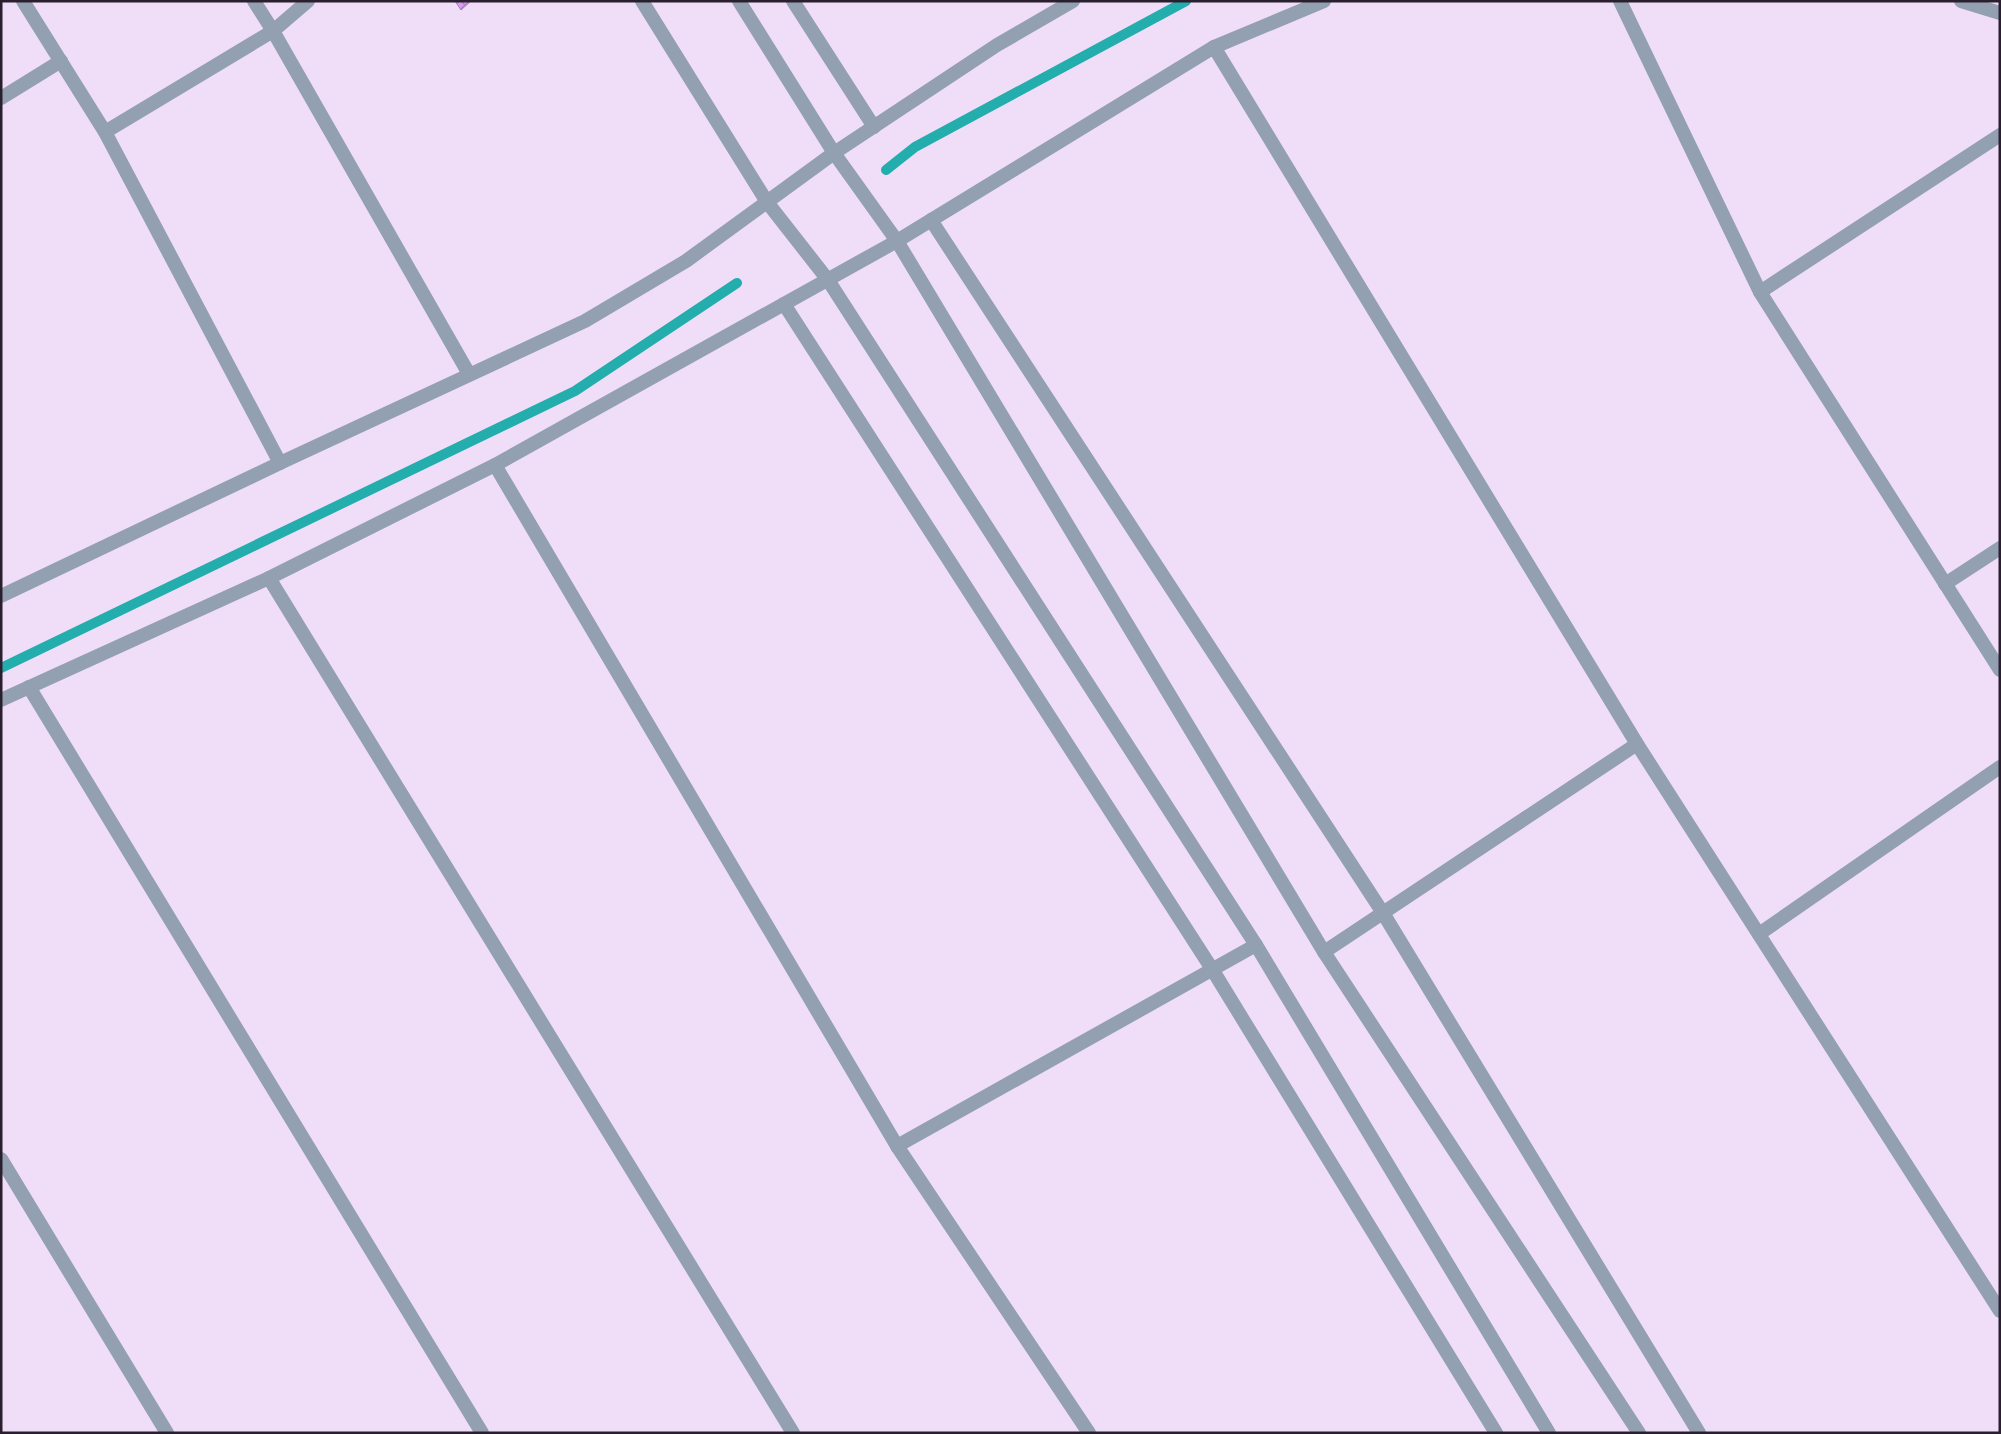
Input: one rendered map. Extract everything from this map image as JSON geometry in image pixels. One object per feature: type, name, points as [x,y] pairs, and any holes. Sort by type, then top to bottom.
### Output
[{"type":"street","points":[[23,1],[105,132],[280,463]]},
{"type":"street","points":[[254,1],[469,374]]},
{"type":"street","points":[[105,132],[273,31],[308,1]]},
{"type":"street","points":[[642,1],[767,202],[828,280],[1256,945],[1548,1433]]},
{"type":"street","points":[[739,1],[834,153],[897,241],[1324,952],[1640,1433]]},
{"type":"street","points":[[793,1],[874,127]]},
{"type":"street","points":[[1,596],[585,320],[686,261],[834,153],[997,45],[1073,1]]},
{"type":"street","points":[[1,700],[269,578],[495,465],[897,241],[1214,47],[1324,1]]},
{"type":"street","points":[[1620,1],[1760,292],[2000,670]]},
{"type":"street","points":[[1960,1],[2000,14]]},
{"type":"street","points":[[1214,47],[1637,744],[2000,1311]]},
{"type":"street","points":[[1,98],[61,61]]},
{"type":"street","points":[[1760,292],[2000,134]]},
{"type":"street","points":[[931,220],[1383,913],[1699,1433]]},
{"type":"street","points":[[784,304],[1212,969],[1496,1433]]},
{"type":"street","points":[[495,465],[897,1146],[1088,1433]]},
{"type":"street","points":[[1945,584],[2000,548]]},
{"type":"street","points":[[269,578],[793,1433]]},
{"type":"street","points":[[29,687],[482,1433]]},
{"type":"street","points":[[1324,952],[1637,744]]},
{"type":"street","points":[[1759,934],[2000,767]]},
{"type":"street","points":[[897,1146],[1256,945]]},
{"type":"street","points":[[1,1159],[167,1433]]},
{"type":"building","points":[[455,1],[471,1],[461,10]]},
{"type":"waterway","points":[[886,170],[915,147],[1186,1]]},
{"type":"waterway","points":[[1,668],[575,391],[737,283]]}]
